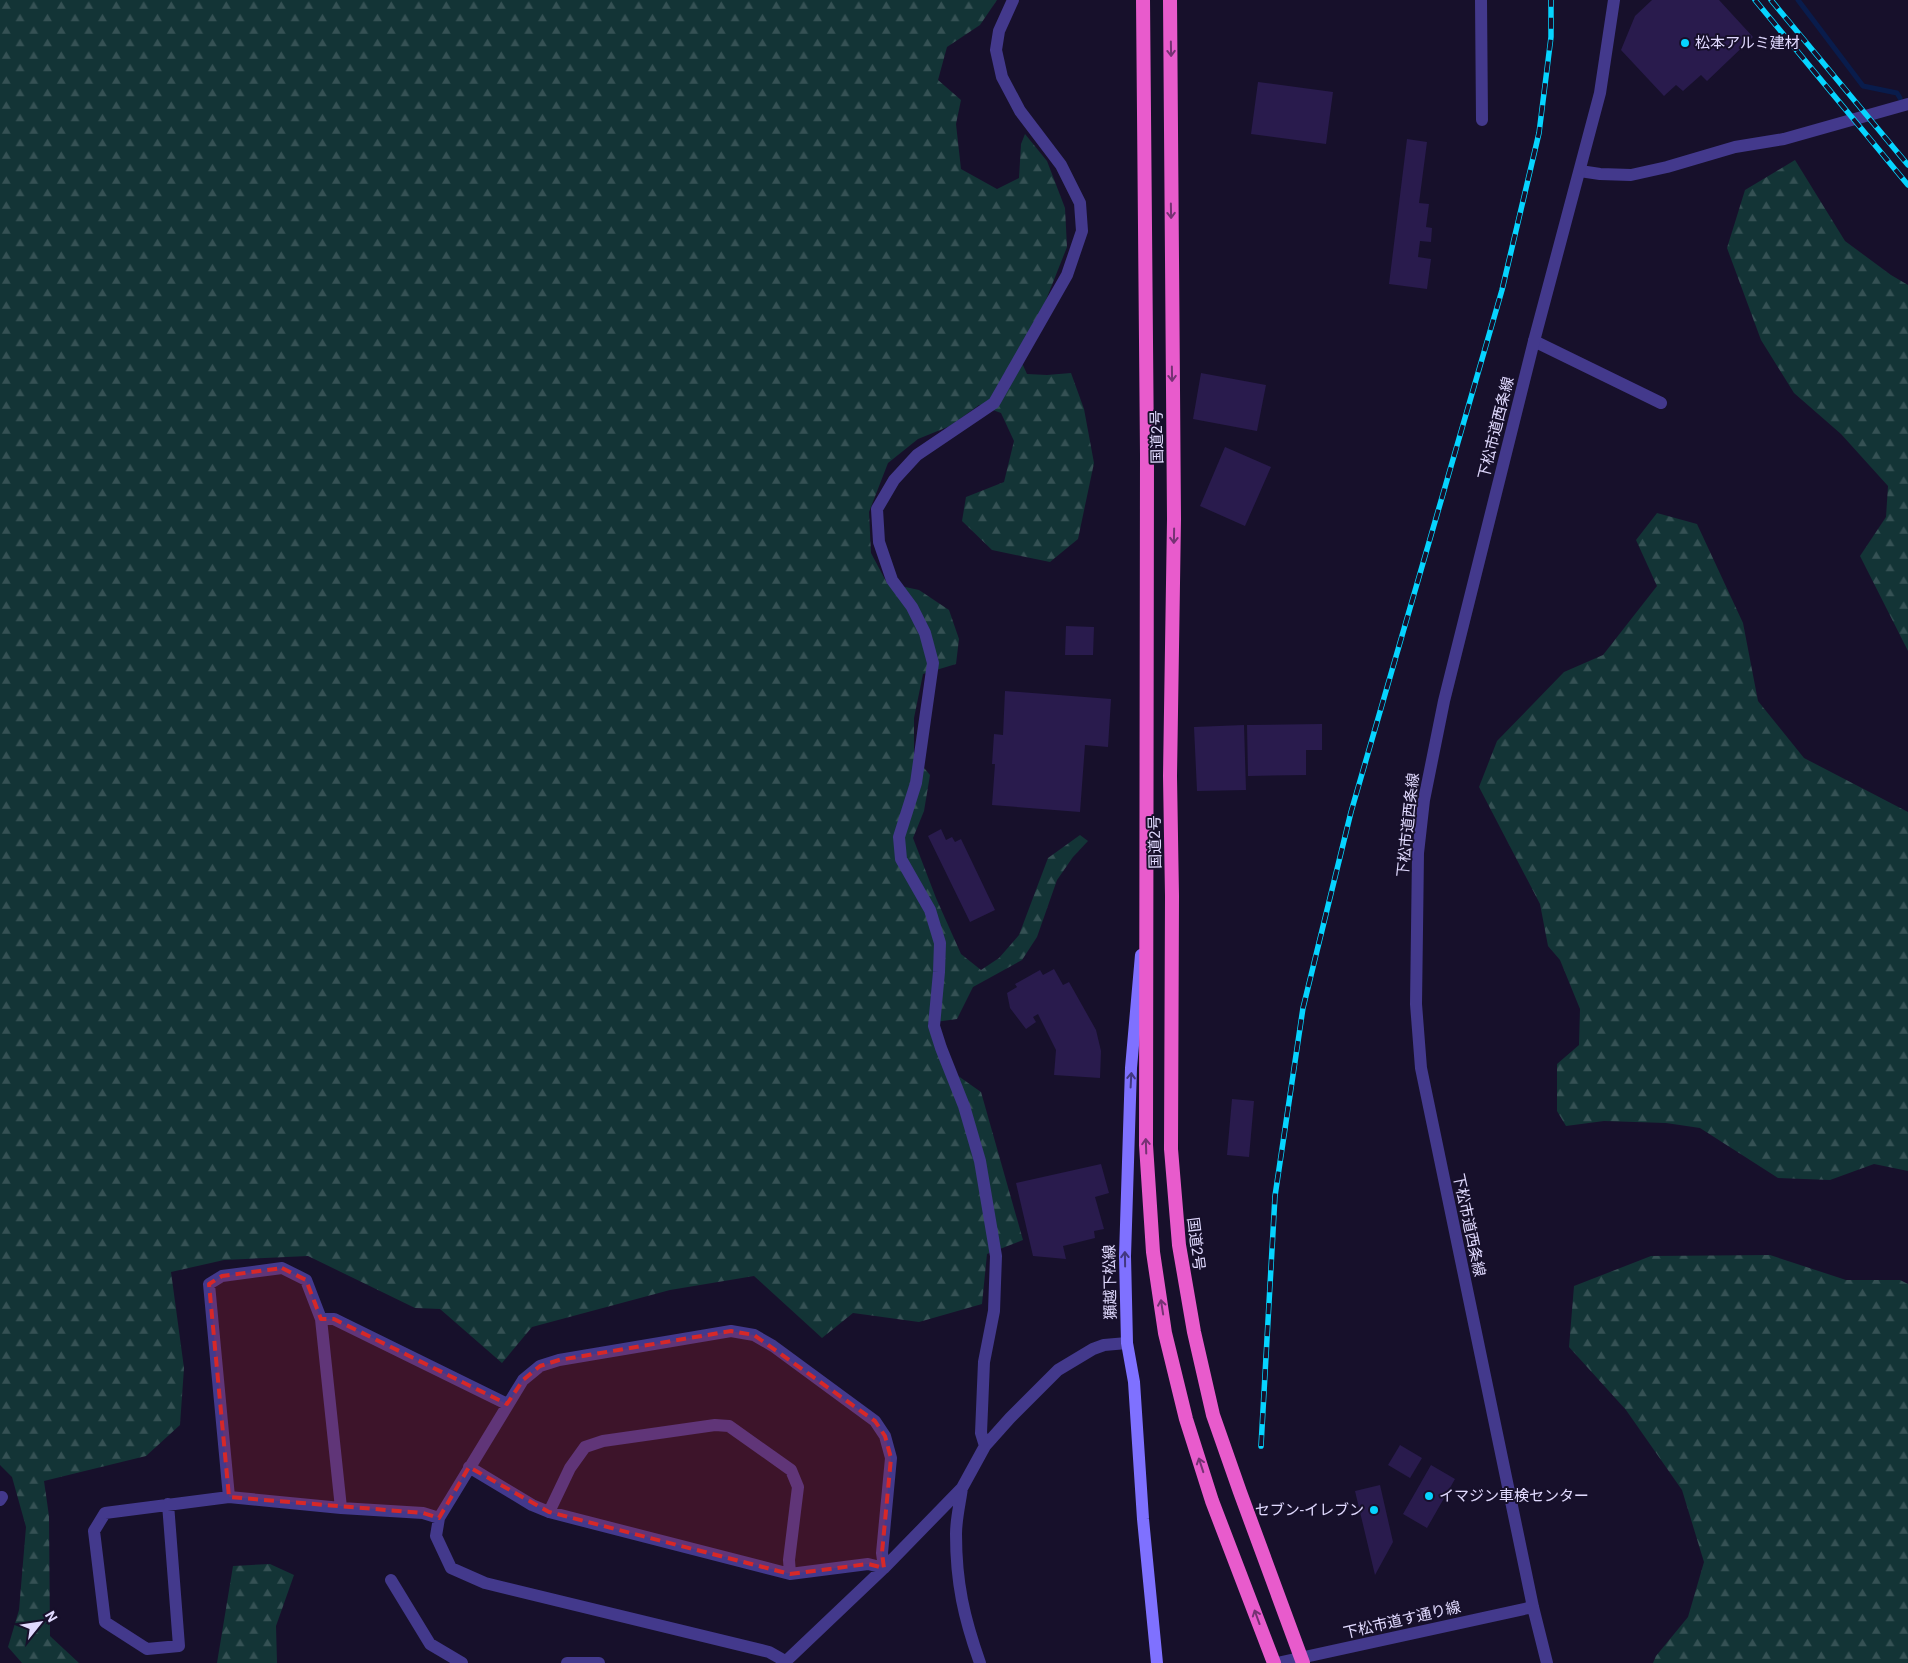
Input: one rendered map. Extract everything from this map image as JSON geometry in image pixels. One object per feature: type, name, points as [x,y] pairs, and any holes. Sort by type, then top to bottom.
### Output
[{"type":"highway","name":"国道2号","points":[[1142,0],[1147,455],[1146,1145],[1153,1252],[1165,1333],[1186,1419],[1209,1492],[1276,1663]]},
{"type":"highway","name":"国道2号","points":[[1170,0],[1174,519],[1170,776],[1172,1158],[1179,1245],[1194,1332],[1213,1415],[1302,1660]]},
{"type":"main road","name":"獺越下松線","points":[[1145,899],[1131,1068],[1125,1256],[1127,1343],[1134,1382],[1143,1519],[1157,1663]]},
{"type":"street","points":[[985,1446],[981,1433],[984,1362],[994,1311],[996,1256],[980,1162],[964,1106],[934,1026],[940,943],[930,910],[901,860],[899,838],[916,782],[933,663],[925,633],[912,607],[892,580],[879,542],[877,509],[894,480],[917,455],[994,403],[1067,275],[1082,231],[1080,203],[1061,165],[1020,111],[1002,77],[996,50],[999,31],[1013,0]]},
{"type":"street","points":[[1481,0],[1482,120]]},
{"type":"street","name":"下松市道西条線","points":[[1546,1663],[1434,1138],[1421,1068],[1416,1004],[1418,853],[1424,800],[1444,700],[1534,341],[1600,93],[1614,0]]},
{"type":"street","points":[[1580,171],[1631,175],[1667,167],[1735,147],[1784,139],[1908,104]]},
{"type":"street","points":[[1534,341],[1661,402]]},
{"type":"street","points":[[229,1497],[209,1284],[222,1276],[282,1268],[306,1280],[321,1320],[341,1508]]},
{"type":"street","points":[[321,1320],[334,1319],[507,1404]]},
{"type":"street","points":[[884,1568],[882,1553],[890,1458],[885,1436],[875,1421],[773,1346],[754,1335],[731,1331],[560,1360],[540,1366],[523,1380],[507,1404],[439,1518],[436,1536],[451,1568],[485,1583],[769,1652],[784,1662],[884,1568],[962,1488],[985,1446],[1058,1370],[1093,1349],[1104,1345],[1127,1343]]},
{"type":"street","points":[[549,1512],[570,1468],[585,1447],[603,1441],[715,1425],[729,1426],[791,1470],[798,1487],[789,1560],[790,1574]]},
{"type":"street","points":[[469,1467],[532,1505],[549,1512],[790,1574],[868,1564],[884,1568]]},
{"type":"street","points":[[962,1488],[956,1532],[958,1580],[966,1622],[980,1663]]},
{"type":"street","points":[[168,1504],[179,1646],[147,1649],[105,1622],[94,1531],[105,1513],[168,1504],[229,1497],[341,1508],[423,1513],[439,1518]]},
{"type":"street","points":[[391,1580],[430,1644],[462,1663]]},
{"type":"street","name":"下松市道す通り線","points":[[1276,1663],[1302,1660],[1533,1607]]},
{"type":"street","points":[[567,1663],[599,1663]]},
{"type":"highlighted area","points":[[282,1268],[306,1280],[321,1319],[334,1319],[507,1404],[523,1380],[540,1366],[559,1360],[731,1331],[754,1335],[875,1421],[885,1436],[891,1458],[882,1553],[884,1568],[868,1564],[790,1574],[549,1512],[469,1467],[439,1518],[423,1513],[229,1497],[209,1284],[222,1276]]},
{"type":"green space","points":[[0,0],[997,0],[980,25],[947,47],[938,80],[961,100],[956,124],[961,169],[997,189],[1019,178],[1021,144],[1025,134],[1047,161],[1065,208],[1067,247],[1044,305],[1017,352],[1027,374],[1071,373],[1084,409],[1094,463],[1078,539],[1050,562],[992,550],[962,521],[966,497],[1004,482],[1014,441],[1001,413],[979,405],[950,426],[918,439],[888,463],[869,512],[871,553],[887,583],[919,590],[949,610],[959,639],[956,664],[923,674],[914,718],[914,756],[930,775],[924,811],[913,838],[936,898],[961,954],[981,970],[999,958],[1019,935],[1048,858],[1080,835],[1088,841],[1073,857],[1057,880],[1037,937],[1022,960],[973,987],[957,1019],[928,1023],[944,1066],[981,1092],[1023,1240],[987,1254],[982,1304],[919,1322],[853,1313],[822,1338],[754,1276],[670,1290],[532,1327],[502,1363],[440,1309],[415,1308],[308,1256],[224,1260],[171,1272],[184,1368],[180,1425],[146,1456],[44,1481],[49,1516],[50,1636],[79,1663],[22,1663],[8,1647],[19,1610],[26,1527],[12,1477],[0,1465]]},
{"type":"green space","points":[[1795,160],[1845,241],[1891,275],[1908,285],[1908,651],[1860,556],[1886,517],[1888,486],[1841,434],[1794,393],[1761,340],[1727,248],[1745,190]]},
{"type":"green space","points":[[1657,513],[1697,524],[1743,623],[1758,701],[1804,758],[1908,812],[1908,1171],[1874,1164],[1830,1180],[1778,1178],[1700,1128],[1666,1123],[1604,1121],[1566,1126],[1557,1111],[1557,1064],[1579,1045],[1580,1009],[1560,960],[1548,946],[1540,904],[1479,787],[1497,741],[1564,672],[1603,655],[1657,586],[1636,540]]},
{"type":"green space","points":[[1770,1255],[1846,1280],[1900,1280],[1908,1284],[1908,1663],[1653,1663],[1656,1656],[1688,1617],[1704,1562],[1682,1490],[1626,1410],[1569,1347],[1574,1286],[1651,1256]]},
{"type":"green space","points":[[270,1564],[294,1575],[276,1626],[277,1663],[217,1663],[233,1566]]},
{"type":"building","name":"松本アルミ建材","points":[[1652,0],[1719,0],[1753,37],[1707,81],[1701,75],[1683,91],[1676,85],[1664,96],[1621,50],[1635,16]]},
{"type":"building","points":[[1258,82],[1333,92],[1326,144],[1251,134]]},
{"type":"building","points":[[1407,139],[1427,142],[1419,203],[1429,204],[1426,227],[1432,228],[1431,242],[1420,241],[1418,257],[1431,259],[1427,289],[1389,284]]},
{"type":"building","points":[[1201,373],[1266,385],[1257,431],[1193,419]]},
{"type":"building","points":[[1225,447],[1271,467],[1245,526],[1200,506]]},
{"type":"building","points":[[1066,626],[1094,627],[1093,655],[1065,655]]},
{"type":"building","points":[[1005,691],[1111,699],[1108,747],[1085,745],[1080,812],[992,805],[995,764],[992,764],[994,734],[1003,735]]},
{"type":"building","points":[[1322,724],[1322,750],[1306,750],[1306,775],[1248,776],[1247,725]]},
{"type":"building","points":[[1244,725],[1246,790],[1197,791],[1194,727]]},
{"type":"building","points":[[941,829],[946,840],[952,837],[955,842],[961,839],[995,910],[970,922],[928,836]]},
{"type":"building","points":[[1054,969],[1063,985],[1069,982],[1096,1030],[1101,1051],[1100,1078],[1054,1075],[1056,1050],[1038,1014],[1033,1017],[1036,1022],[1026,1029],[1010,1008],[1007,993],[1017,987],[1015,984],[1040,970],[1043,975]]},
{"type":"building","points":[[1232,1099],[1254,1101],[1249,1157],[1227,1155]]},
{"type":"building","points":[[1101,1164],[1109,1193],[1095,1197],[1104,1229],[1094,1231],[1095,1238],[1063,1246],[1066,1259],[1033,1256],[1016,1183]]},
{"type":"building","points":[[1400,1445],[1422,1458],[1410,1478],[1388,1465]]},
{"type":"building","name":"イマジン車検センター","points":[[1431,1465],[1455,1479],[1427,1528],[1403,1514]]},
{"type":"building","points":[[1380,1485],[1393,1542],[1375,1575],[1355,1491]]},
{"type":"waterway","points":[[1798,0],[1863,86],[1897,93],[1900,98]]},
{"type":"railway","points":[[1261,1446],[1275,1196],[1303,1008],[1351,812],[1502,290],[1539,133],[1551,37],[1551,0]]},
{"type":"railway","points":[[1755,0],[1908,185]]},
{"type":"railway","points":[[1771,0],[1908,165]]},
{"type":"place","name":"松本アルミ建材","points":[[1685,43]]},
{"type":"place","name":"イマジン車検センター","points":[[1429,1496]]},
{"type":"place","name":"セブン-イレブン","points":[[1374,1510]]}]
